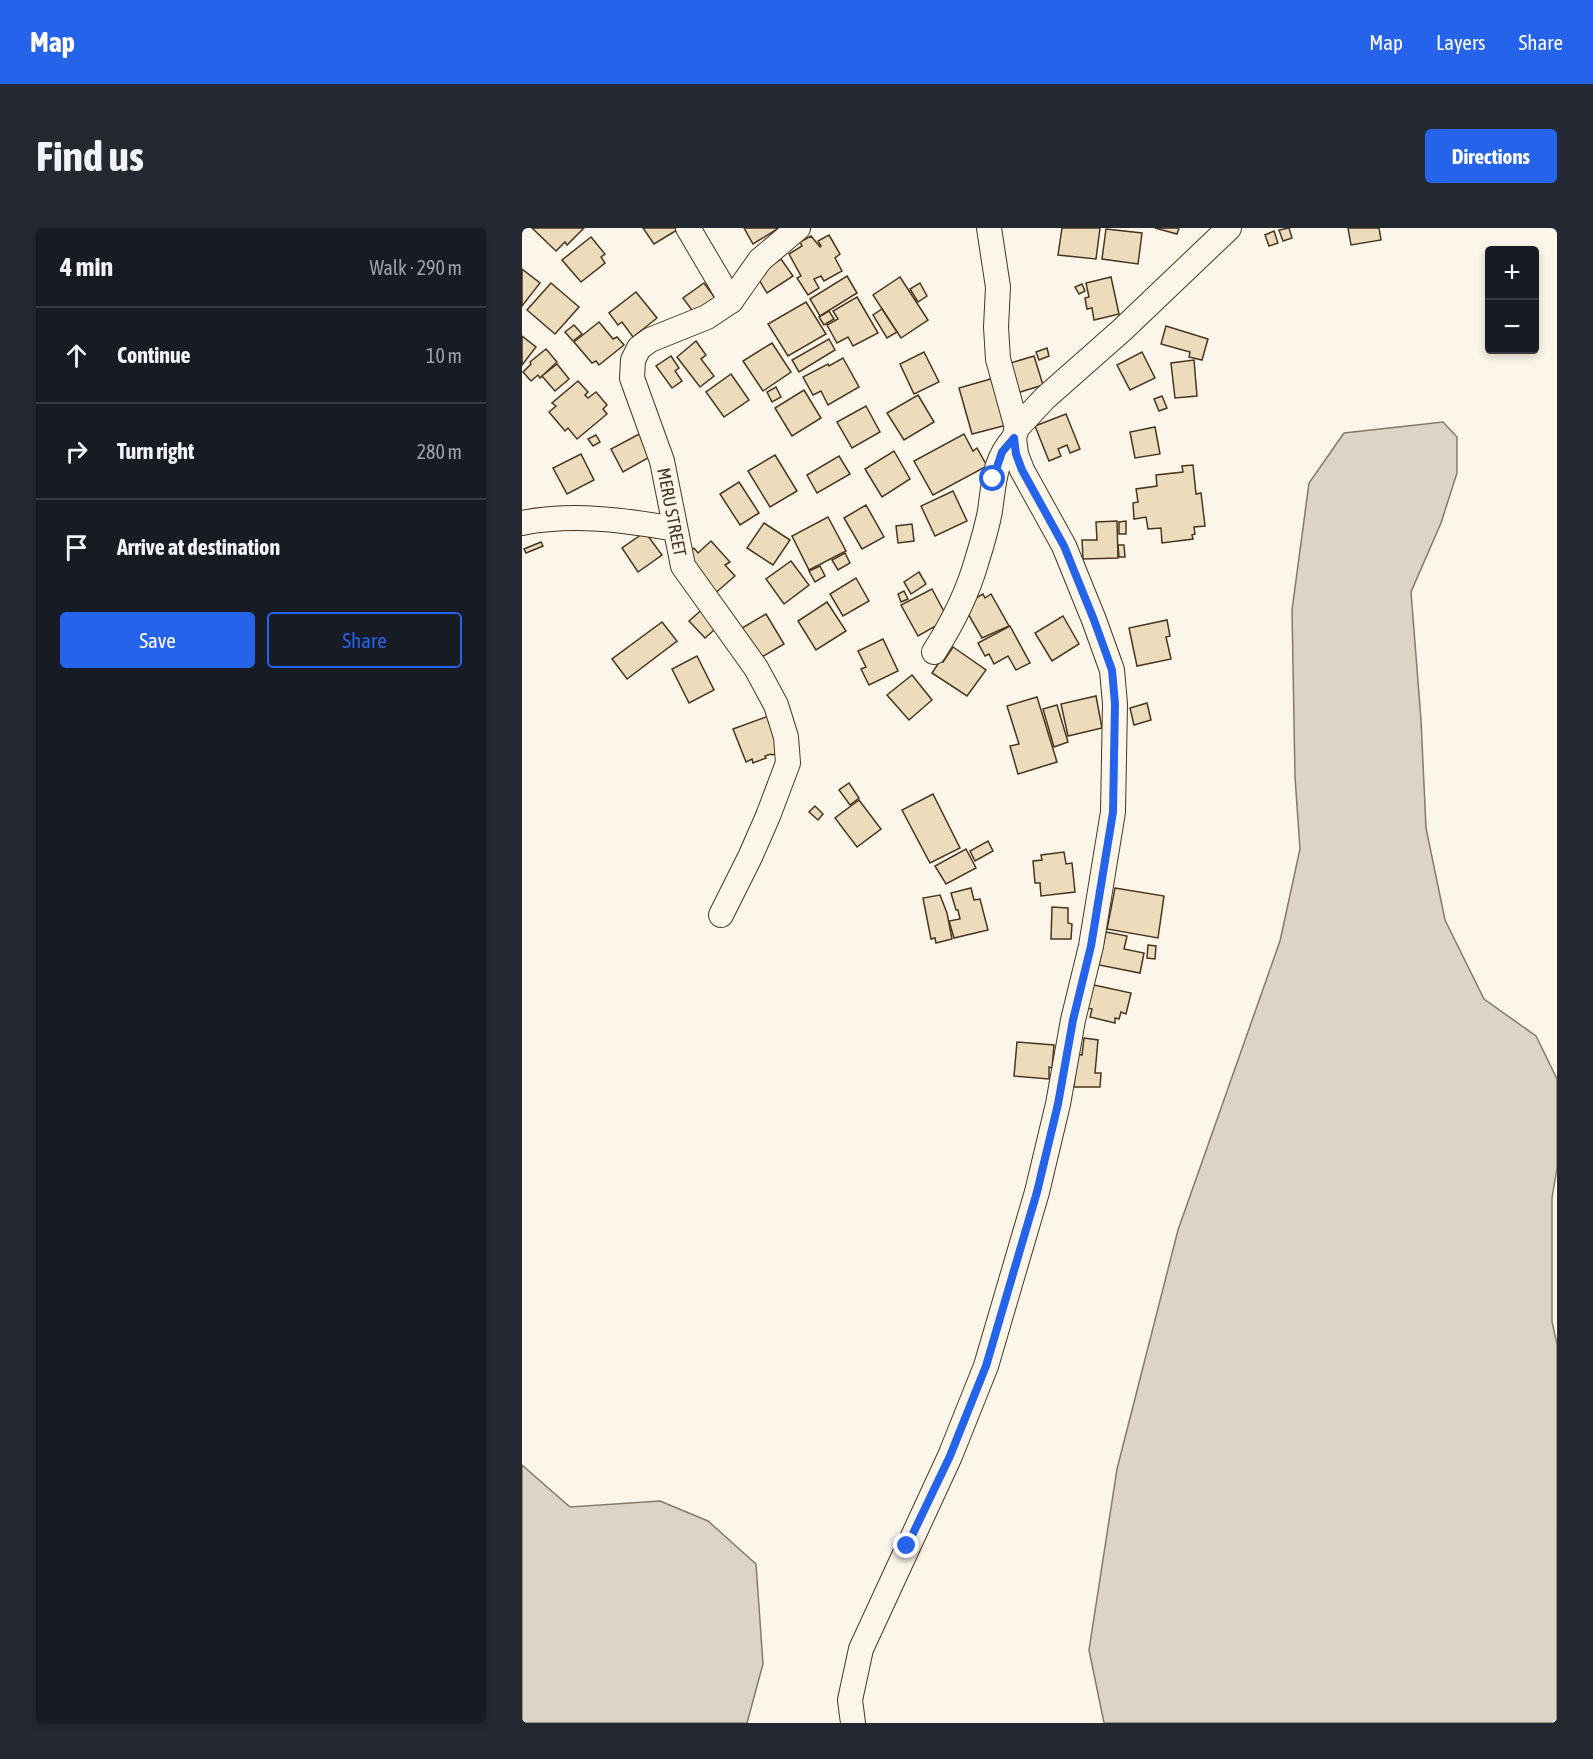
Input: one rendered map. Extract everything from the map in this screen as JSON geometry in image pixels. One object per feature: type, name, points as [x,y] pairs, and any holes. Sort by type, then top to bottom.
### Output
[{"type":"street","points":[[688,228],[731,301]]},
{"type":"street","name":"MERU STREET","points":[[721,915],[759,837],[788,763],[786,737],[776,705],[756,668],[683,566],[662,460],[632,378],[633,360],[639,348],[650,340],[707,316],[731,301],[760,260],[798,228]]},
{"type":"street","points":[[853,1723],[850,1700],[861,1649],[950,1456],[986,1366],[1037,1192],[1091,946],[1113,812],[1115,704],[1112,670],[1064,546],[1022,470],[1016,454],[1016,433],[998,359],[996,327],[998,286],[989,228]]},
{"type":"street","points":[[934,652],[949,629],[977,562],[990,510],[993,479],[1002,452],[1045,398],[1122,330],[1229,228]]},
{"type":"street","points":[[522,523],[547,518],[578,517],[675,529]]},
{"type":"shaded area","points":[[1443,422],[1457,437],[1457,473],[1441,523],[1411,592],[1421,720],[1426,828],[1445,920],[1484,999],[1536,1036],[1557,1079],[1557,1168],[1552,1198],[1552,1322],[1557,1344],[1557,1723],[1104,1723],[1089,1650],[1117,1469],[1178,1230],[1280,941],[1300,849],[1295,777],[1292,610],[1309,483],[1344,433]]},
{"type":"shaded area","points":[[522,1465],[570,1507],[660,1501],[708,1521],[756,1564],[763,1664],[747,1723],[522,1723]]},
{"type":"building","points":[[532,228],[584,228],[567,245],[565,242],[556,251]]},
{"type":"building","points":[[643,228],[675,228],[677,230],[654,244]]},
{"type":"building","points":[[744,228],[779,228],[753,244]]},
{"type":"building","points":[[1062,228],[1100,228],[1096,259],[1058,255]]},
{"type":"building","points":[[1155,228],[1179,228],[1177,234]]},
{"type":"building","points":[[1289,228],[1292,238],[1283,241],[1279,230]]},
{"type":"building","points":[[1348,228],[1379,228],[1381,240],[1351,245]]},
{"type":"building","points":[[1106,229],[1142,233],[1138,264],[1102,259]]},
{"type":"building","points":[[1274,231],[1278,243],[1269,246],[1265,235]]},
{"type":"building","points":[[829,235],[840,254],[835,258],[842,271],[824,281],[821,276],[814,279],[819,288],[808,295],[797,278],[801,276],[789,254],[802,246],[800,242],[811,236],[820,247],[818,241]]},
{"type":"building","points":[[591,237],[605,254],[601,257],[605,263],[581,282],[562,260]]},
{"type":"building","points":[[781,259],[793,276],[767,293],[756,275]]},
{"type":"building","points":[[522,269],[540,283],[522,306]]},
{"type":"building","points":[[847,276],[857,293],[820,316],[810,299]]},
{"type":"building","points":[[900,277],[928,320],[901,338],[873,295]]},
{"type":"building","points":[[1111,277],[1119,314],[1094,320],[1092,308],[1087,309],[1085,298],[1089,297],[1086,283]]},
{"type":"building","points":[[551,283],[579,307],[555,334],[527,310]]},
{"type":"building","points":[[704,283],[715,298],[694,313],[683,298]]},
{"type":"building","points":[[920,283],[927,296],[918,302],[910,289]]},
{"type":"building","points":[[1082,284],[1085,291],[1079,294],[1075,287]]},
{"type":"building","points":[[636,292],[657,318],[633,337],[622,322],[618,325],[609,313]]},
{"type":"building","points":[[857,297],[878,333],[853,346],[848,337],[837,343],[827,325],[838,319],[833,311]]},
{"type":"building","points":[[806,302],[826,334],[788,356],[768,324]]},
{"type":"building","points":[[882,309],[897,332],[887,338],[873,315]]},
{"type":"building","points":[[829,311],[834,319],[824,325],[819,317]]},
{"type":"building","points":[[599,322],[613,339],[617,337],[624,345],[599,365],[596,361],[592,363],[574,342]]},
{"type":"building","points":[[574,325],[582,334],[573,341],[565,332]]},
{"type":"building","points":[[1166,326],[1208,339],[1202,360],[1189,357],[1190,352],[1161,344]]},
{"type":"building","points":[[522,336],[536,347],[522,365]]},
{"type":"building","points":[[829,339],[835,350],[799,372],[792,360]]},
{"type":"building","points":[[696,341],[706,355],[701,359],[714,376],[700,387],[677,357]]},
{"type":"building","points":[[772,343],[791,372],[763,391],[743,361]]},
{"type":"building","points":[[1047,348],[1049,356],[1039,360],[1036,352]]},
{"type":"building","points":[[546,349],[557,362],[540,378],[538,375],[531,381],[523,372],[531,364],[530,362]]},
{"type":"building","points":[[924,352],[939,382],[914,394],[900,364]]},
{"type":"building","points":[[1142,352],[1155,378],[1130,390],[1117,365]]},
{"type":"building","points":[[671,356],[679,368],[675,371],[682,381],[672,388],[656,366]]},
{"type":"building","points":[[1034,356],[1043,385],[1014,394],[1004,365]]},
{"type":"building","points":[[843,358],[859,387],[828,405],[821,391],[813,395],[803,377]]},
{"type":"building","points":[[1194,360],[1197,396],[1175,398],[1171,363]]},
{"type":"building","points":[[557,364],[569,379],[555,391],[542,376]]},
{"type":"building","points":[[731,374],[749,400],[724,417],[706,392]]},
{"type":"building","points":[[994,378],[1007,425],[972,434],[959,388]]},
{"type":"building","points":[[578,381],[588,392],[585,395],[588,398],[596,392],[607,405],[603,409],[607,414],[577,439],[568,428],[565,431],[549,412],[556,406],[552,403]]},
{"type":"building","points":[[776,387],[781,397],[772,402],[767,392]]},
{"type":"building","points":[[804,390],[821,418],[792,436],[775,408]]},
{"type":"building","points":[[918,395],[934,422],[904,440],[887,413]]},
{"type":"building","points":[[1162,396],[1167,408],[1159,411],[1154,399]]},
{"type":"building","points":[[866,406],[880,432],[852,448],[837,422]]},
{"type":"building","points":[[1066,414],[1080,449],[1070,453],[1067,445],[1058,449],[1061,456],[1049,461],[1035,426]]},
{"type":"building","points":[[1155,427],[1160,454],[1135,458],[1130,432]]},
{"type":"building","points":[[643,432],[655,454],[623,472],[611,449]]},
{"type":"building","points":[[964,434],[973,451],[977,448],[987,466],[933,495],[914,461]]},
{"type":"building","points":[[596,435],[600,442],[593,446],[588,439]]},
{"type":"building","points":[[894,451],[910,479],[882,497],[865,469]]},
{"type":"building","points":[[581,454],[594,480],[567,494],[553,468]]},
{"type":"building","points":[[775,455],[797,491],[770,507],[748,471]]},
{"type":"building","points":[[839,456],[850,474],[817,493],[807,475]]},
{"type":"building","points":[[1193,465],[1196,494],[1201,493],[1205,526],[1194,527],[1193,539],[1162,543],[1161,528],[1148,529],[1146,517],[1134,519],[1133,503],[1138,502],[1136,489],[1157,486],[1156,475],[1183,472],[1182,466]]},
{"type":"building","points":[[739,482],[759,513],[740,525],[720,494]]},
{"type":"building","points":[[953,491],[967,521],[935,536],[921,506]]},
{"type":"building","points":[[866,505],[884,537],[862,549],[844,518]]},
{"type":"building","points":[[828,517],[846,551],[809,570],[792,536]]},
{"type":"building","points":[[1117,521],[1118,558],[1083,559],[1082,540],[1097,540],[1096,522]]},
{"type":"building","points":[[1126,521],[1126,534],[1119,534],[1119,522]]},
{"type":"building","points":[[764,523],[790,540],[773,565],[747,548]]},
{"type":"building","points":[[912,524],[914,541],[898,543],[896,526]]},
{"type":"building","points":[[645,532],[662,555],[638,572],[622,548]]},
{"type":"building","points":[[711,541],[730,562],[725,565],[735,576],[713,595],[685,556],[694,548],[698,553]]},
{"type":"building","points":[[541,542],[543,546],[526,553],[524,549]]},
{"type":"building","points":[[1118,545],[1124,545],[1125,557],[1119,557]]},
{"type":"building","points":[[845,553],[850,563],[838,570],[832,560]]},
{"type":"building","points":[[791,561],[809,585],[784,604],[766,579]]},
{"type":"building","points":[[820,566],[825,576],[815,582],[809,571]]},
{"type":"building","points":[[919,572],[926,584],[911,594],[904,582]]},
{"type":"building","points":[[856,578],[869,601],[843,616],[830,594]]},
{"type":"building","points":[[932,589],[948,619],[918,636],[901,605]]},
{"type":"building","points":[[904,591],[908,599],[901,602],[898,594]]},
{"type":"building","points":[[983,594],[985,598],[991,594],[1009,626],[982,638],[964,607],[965,604]]},
{"type":"building","points":[[827,602],[846,631],[816,650],[798,621]]},
{"type":"building","points":[[706,606],[721,624],[705,638],[689,621]]},
{"type":"building","points":[[766,614],[784,644],[755,661],[737,631]]},
{"type":"building","points":[[1063,616],[1079,644],[1052,661],[1035,633]]},
{"type":"building","points":[[1167,620],[1170,636],[1166,637],[1171,659],[1137,666],[1129,628]]},
{"type":"building","points":[[662,622],[677,641],[627,679],[612,659]]},
{"type":"building","points":[[1010,626],[1030,663],[1016,670],[1008,656],[994,664],[989,654],[985,656],[978,643]]},
{"type":"building","points":[[883,639],[898,671],[869,685],[861,669],[866,667],[858,651]]},
{"type":"building","points":[[953,647],[986,670],[967,696],[932,673]]},
{"type":"building","points":[[697,656],[714,690],[689,703],[672,669]]},
{"type":"building","points":[[912,675],[932,700],[909,720],[887,695]]},
{"type":"building","points":[[1096,696],[1102,728],[1068,736],[1061,704]]},
{"type":"building","points":[[1037,697],[1057,762],[1018,774],[1010,746],[1019,744],[1007,706]]},
{"type":"building","points":[[1147,703],[1151,720],[1134,725],[1130,708]]},
{"type":"building","points":[[1057,705],[1068,742],[1054,747],[1043,709]]},
{"type":"building","points":[[769,716],[782,752],[765,756],[766,758],[753,763],[752,759],[746,762],[733,729]]},
{"type":"building","points":[[849,783],[859,798],[850,805],[839,790]]},
{"type":"building","points":[[933,794],[960,848],[930,863],[902,810]]},
{"type":"building","points":[[859,800],[881,829],[857,847],[835,818]]},
{"type":"building","points":[[815,806],[823,814],[818,820],[809,812]]},
{"type":"building","points":[[988,841],[993,851],[975,861],[970,851]]},
{"type":"building","points":[[966,849],[976,868],[946,884],[935,866]]},
{"type":"building","points":[[1064,852],[1066,864],[1072,863],[1075,892],[1041,896],[1040,883],[1035,883],[1033,861],[1042,860],[1041,855]]},
{"type":"building","points":[[971,888],[974,900],[980,899],[988,930],[954,938],[949,921],[960,919],[951,893]]},
{"type":"building","points":[[1115,888],[1164,896],[1158,938],[1107,929]]},
{"type":"building","points":[[940,895],[947,913],[952,939],[936,943],[935,938],[931,939],[923,898]]},
{"type":"building","points":[[1052,907],[1068,908],[1068,923],[1072,924],[1071,939],[1051,939]]},
{"type":"building","points":[[1106,932],[1127,936],[1124,949],[1144,953],[1140,973],[1099,965]]},
{"type":"building","points":[[1148,945],[1156,946],[1155,959],[1147,958]]},
{"type":"building","points":[[1094,985],[1131,993],[1126,1014],[1121,1012],[1119,1019],[1115,1018],[1115,1023],[1090,1017],[1092,1009],[1087,1008]]},
{"type":"building","points":[[1084,1038],[1098,1040],[1095,1073],[1101,1073],[1100,1087],[1074,1087],[1077,1054],[1082,1055]]},
{"type":"building","points":[[1017,1042],[1054,1045],[1049,1079],[1014,1076]]},
{"type":"route","points":[[907,1546],[950,1456],[986,1366],[1037,1192],[1091,946],[1113,812],[1115,704],[1112,670],[1094,620],[1064,546],[1022,470],[1016,454],[1014,438],[1002,452],[993,479]]}]
